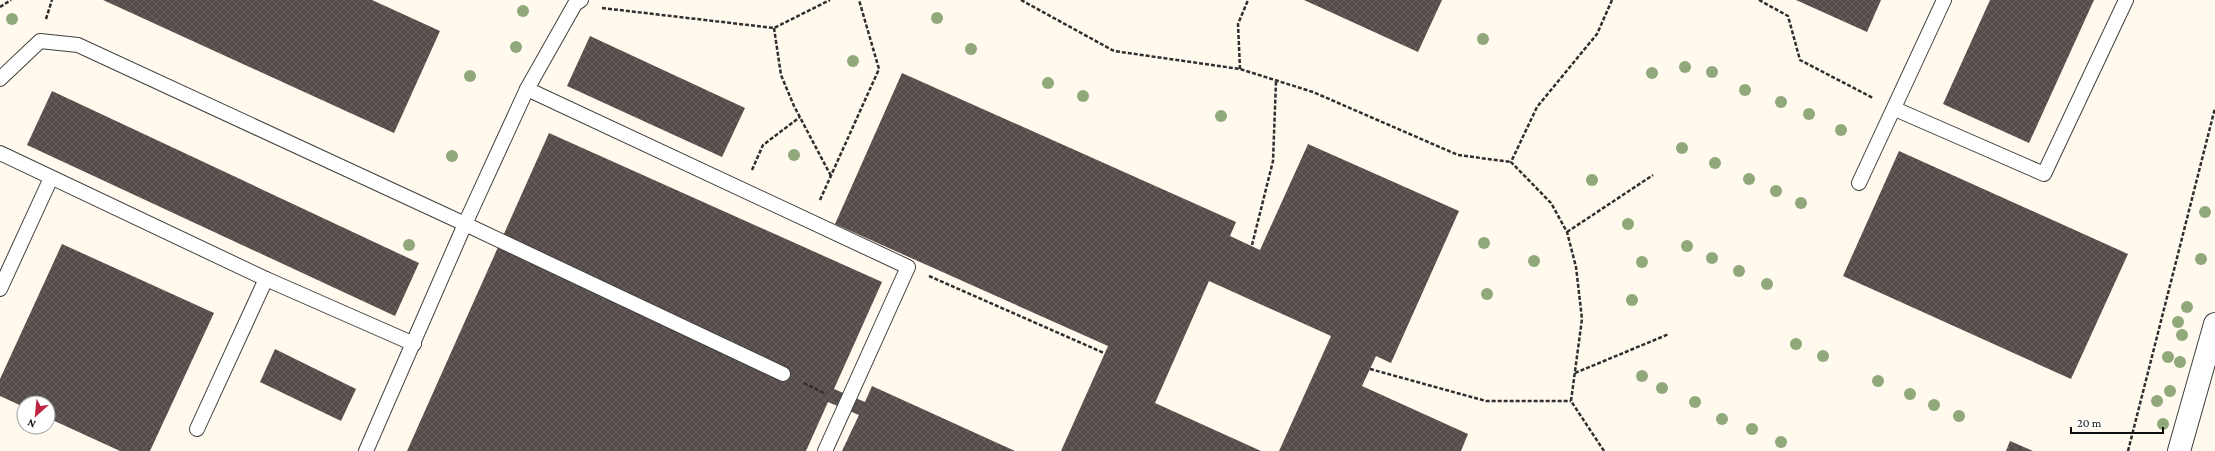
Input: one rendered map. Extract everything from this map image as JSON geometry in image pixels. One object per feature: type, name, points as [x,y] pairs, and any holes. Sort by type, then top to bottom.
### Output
[{"type":"street","points":[[2179,451],[2215,324]]},
{"type":"lane","points":[[1859,183],[1895,109],[1944,0]]},
{"type":"lane","points":[[1895,109],[2044,174],[2126,0]]},
{"type":"lane","points":[[366,451],[414,344],[465,224],[527,89],[578,2]]},
{"type":"lane","points":[[0,78],[40,41],[78,45],[465,224],[783,374]]},
{"type":"lane","points":[[527,89],[742,191],[908,267],[825,451]]},
{"type":"lane","points":[[0,153],[266,278],[414,344]]},
{"type":"lane","points":[[0,289],[51,178]]},
{"type":"lane","points":[[198,429],[266,278]]},
{"type":"path","points":[[0,7],[11,0]]},
{"type":"path","points":[[578,2],[774,28],[830,0]]},
{"type":"path","points":[[810,222],[879,69],[859,0]]},
{"type":"path","points":[[1021,0],[1114,51],[1240,69],[1313,92],[1458,155],[1511,162],[1552,203],[1567,232],[1576,267],[1582,319],[1571,401],[1604,451]]},
{"type":"path","points":[[1240,69],[1238,24],[1248,0]]},
{"type":"path","points":[[1511,162],[1537,107],[1597,34],[1612,0]]},
{"type":"path","points":[[1759,0],[1788,16],[1800,60],[1895,109]]},
{"type":"path","points":[[774,28],[781,74],[800,117],[831,176]]},
{"type":"path","points":[[1252,245],[1273,161],[1276,81]]},
{"type":"path","points":[[2128,451],[2215,108]]},
{"type":"path","points":[[742,191],[763,145],[800,117]]},
{"type":"path","points":[[1567,232],[1652,175]]},
{"type":"path","points":[[908,267],[1104,353]]},
{"type":"path","points":[[1575,373],[1669,334]]},
{"type":"path","points":[[1370,368],[1486,401],[1571,401]]},
{"type":"path","points":[[783,374],[847,403]]},
{"type":"building","points":[[103,0],[372,0],[440,31],[394,133]]},
{"type":"building","points":[[1304,0],[1442,0],[1418,52]]},
{"type":"building","points":[[1796,0],[1881,0],[1867,32]]},
{"type":"building","points":[[1990,0],[2094,0],[2029,143],[1943,104]]},
{"type":"building","points":[[590,36],[745,108],[722,157],[567,86]]},
{"type":"building","points":[[902,73],[1236,222],[1230,236],[1260,250],[1308,144],[1459,211],[1391,363],[1376,356],[1362,386],[1468,434],[1461,451],[1279,451],[1331,336],[1209,281],[1155,403],[1261,451],[1061,451],[1108,346],[835,224]]},
{"type":"building","points":[[52,91],[419,263],[395,316],[27,145]]},
{"type":"building","points":[[549,133],[882,282],[834,389],[865,402],[872,386],[1015,451],[842,451],[859,415],[828,402],[806,451],[407,451]]},
{"type":"building","points":[[1899,151],[2128,254],[2071,379],[1843,276]]},
{"type":"building","points":[[62,244],[214,313],[150,451],[120,451],[56,422],[56,395],[16,395],[16,403],[0,396],[0,379]]},
{"type":"building","points":[[275,349],[356,389],[341,421],[260,382]]},
{"type":"building","points":[[2010,441],[2033,451],[2006,451]]}]
